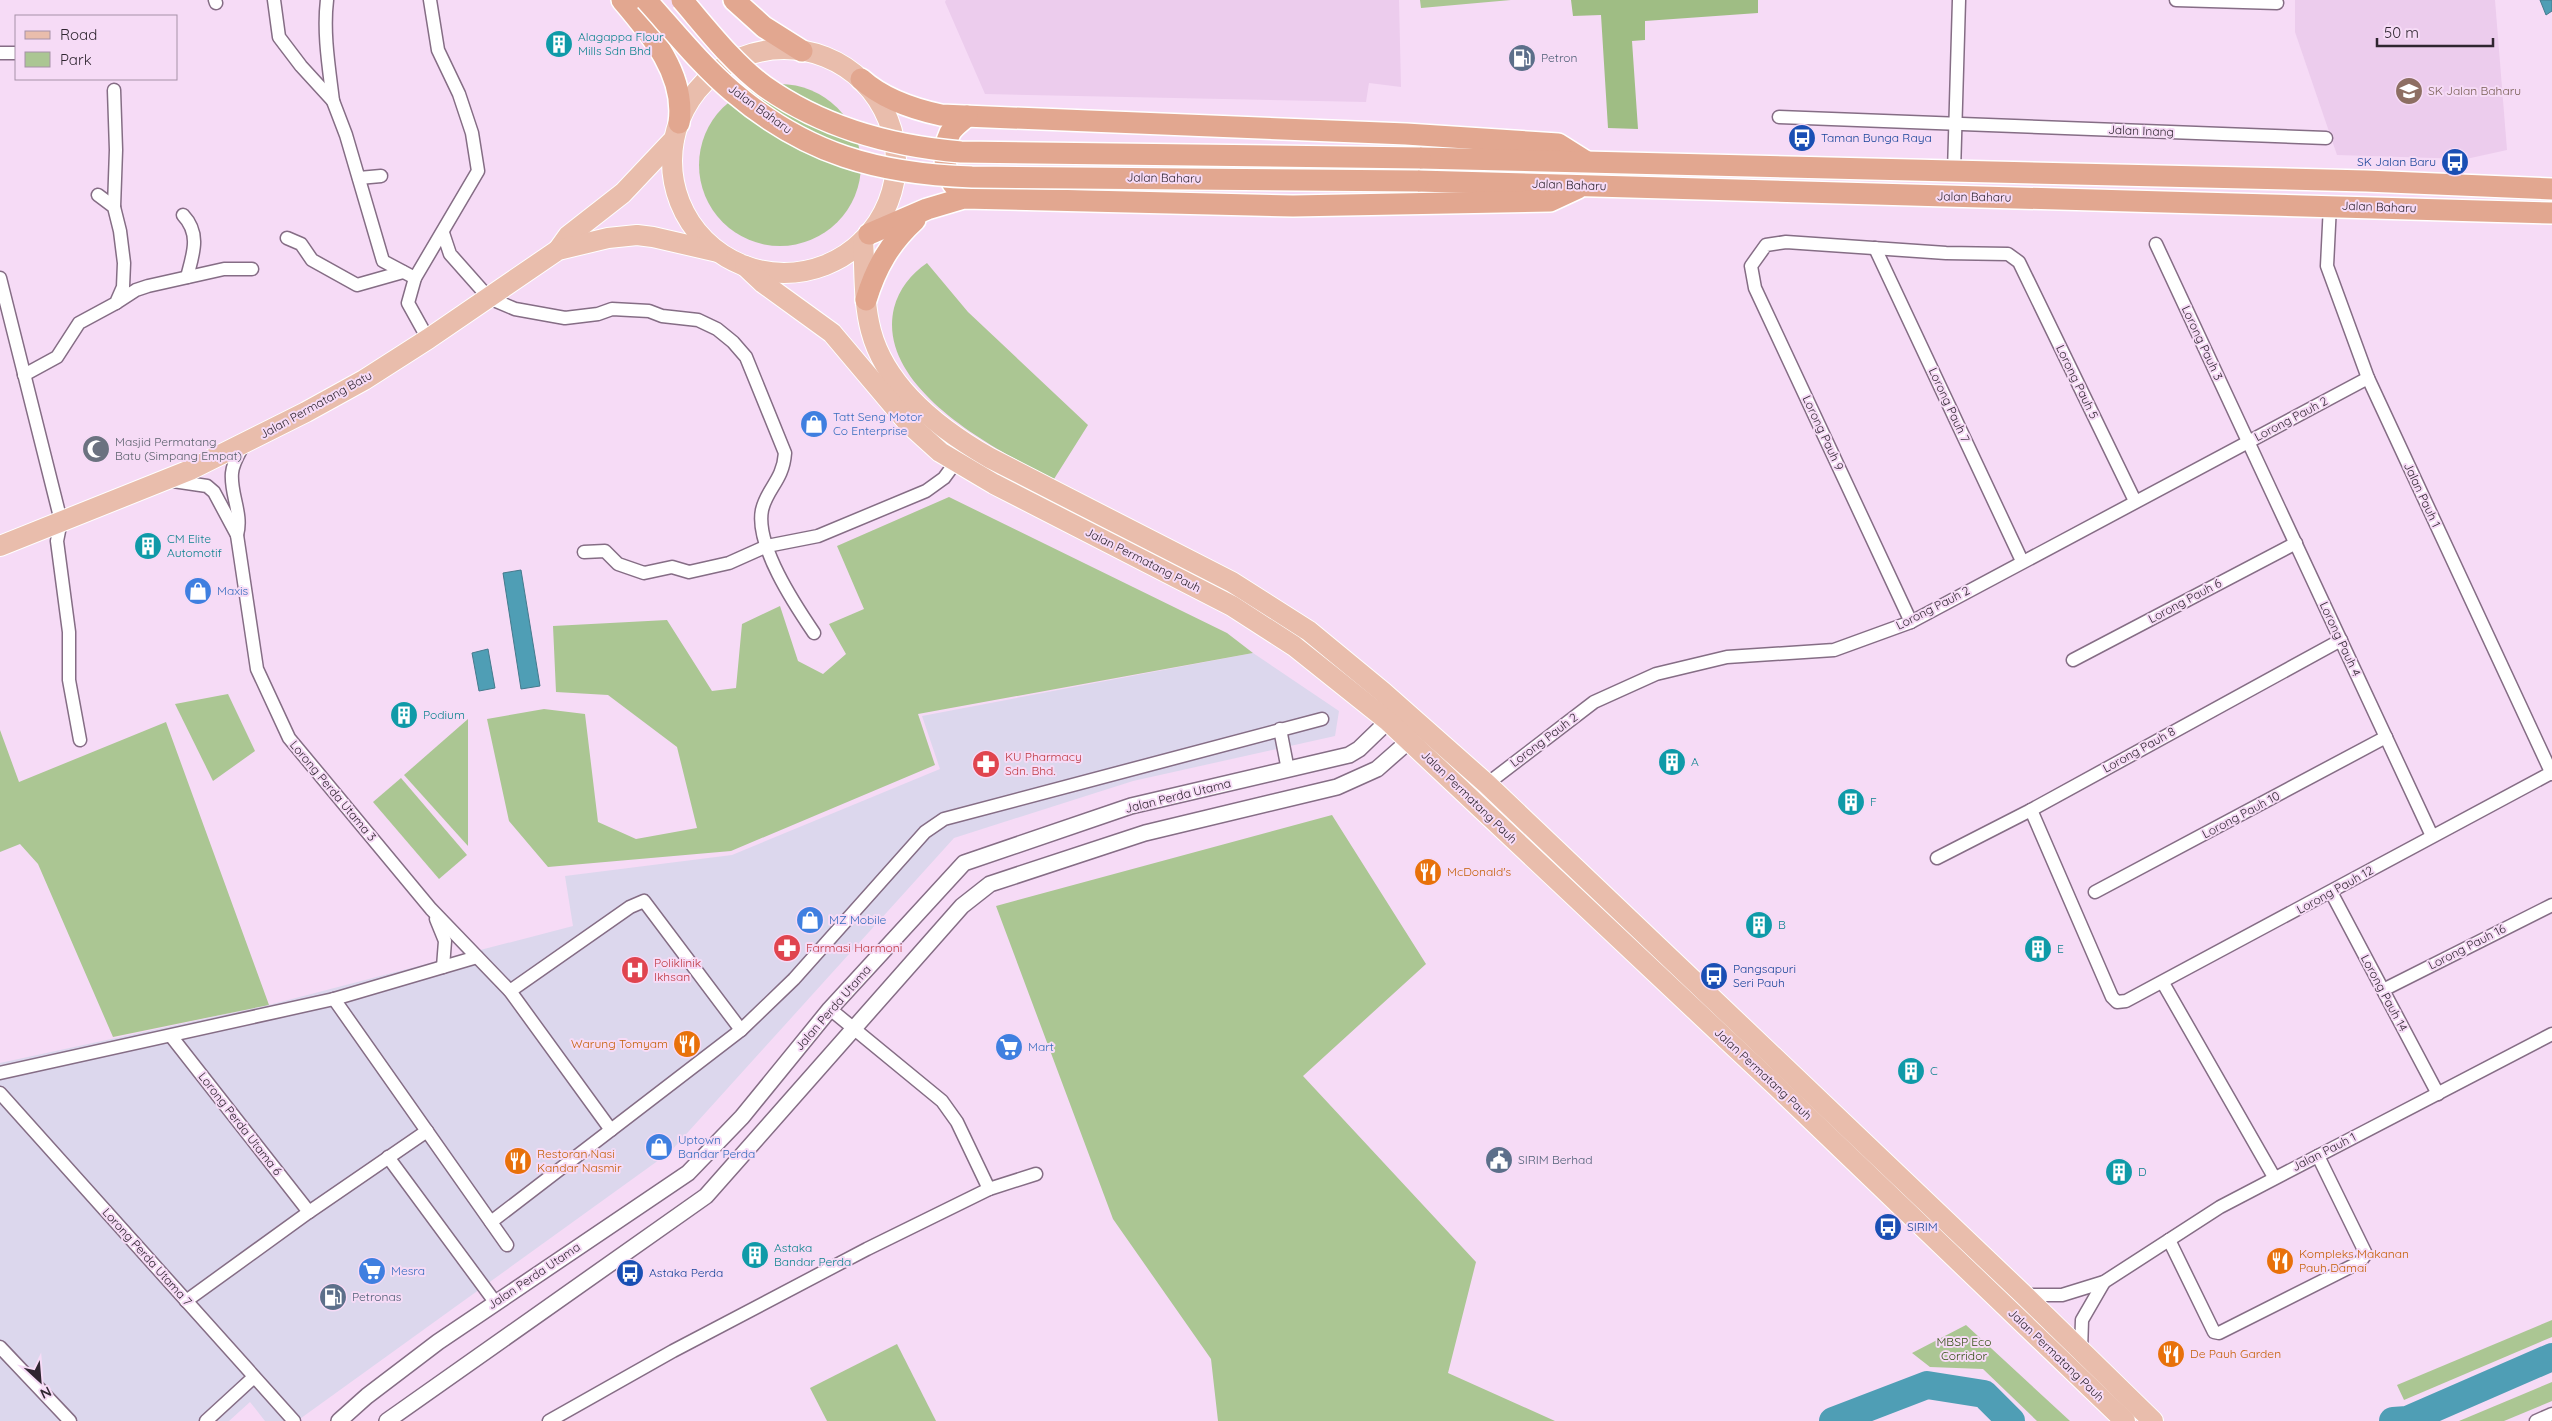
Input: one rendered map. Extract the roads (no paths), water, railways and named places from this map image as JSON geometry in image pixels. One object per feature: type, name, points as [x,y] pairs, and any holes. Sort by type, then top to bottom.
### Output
[{"type":"highway","name":"Jalan Baharu","points":[[646,0],[711,71],[751,106],[784,129],[823,149],[869,165],[916,174],[972,177],[1418,181],[1586,185],[2552,213]]},
{"type":"highway","name":"Jalan Baharu","points":[[682,0],[743,67],[786,100],[836,124],[896,144],[961,152],[1585,161],[1954,172],[2366,181],[2552,189]]},
{"type":"highway","points":[[734,0],[764,27],[802,51]]},
{"type":"highway","points":[[624,2],[655,41],[667,62],[681,110],[676,131]]},
{"type":"highway","points":[[861,79],[870,88],[912,108],[941,115],[1406,134],[1558,144],[1585,161]]},
{"type":"highway","points":[[964,198],[947,178],[944,157],[950,132],[967,116]]},
{"type":"highway","points":[[866,237],[938,205],[964,198],[1293,206],[1373,205],[1550,201],[1586,185]]},
{"type":"highway","points":[[866,300],[873,276],[884,254],[917,218],[938,205]]},
{"type":"main road","points":[[802,51],[827,58],[861,79],[880,104],[887,117],[895,147],[896,163],[891,193],[878,221],[866,237],[841,257],[815,268],[787,273],[759,270],[745,266],[718,252],[697,233],[677,196],[672,168],[676,131],[696,93],[722,69],[760,52],[802,51]]},
{"type":"main road","name":"Jalan Permatang Batu","points":[[0,546],[162,481],[244,444],[344,391],[428,339],[558,250],[568,236],[623,193],[676,131]]},
{"type":"main road","name":"Jalan Permatang Batu","points":[[558,250],[608,238],[637,235],[653,236],[718,252]]},
{"type":"main road","name":"Jalan Permatang Pauh","points":[[866,237],[866,300],[875,343],[897,382],[921,408],[972,448],[1030,480],[1215,573],[1262,600],[1309,631],[1376,686],[1487,784],[2024,1295],[2153,1421]]},
{"type":"main road","name":"Jalan Permatang Pauh","points":[[745,266],[763,283],[832,333],[908,423],[955,463],[1232,606],[1294,646],[1388,721],[1791,1100],[2125,1421]]},
{"type":"street","points":[[274,0],[279,37],[301,66],[333,100]]},
{"type":"street","points":[[328,0],[326,14],[327,46],[333,100],[346,134],[383,261],[415,278]]},
{"type":"street","points":[[428,339],[408,303],[415,278],[478,171],[472,133],[459,94],[438,50],[430,0]]},
{"type":"street","points":[[1954,172],[1959,0]]},
{"type":"street","points":[[2176,0],[2277,4]]},
{"type":"street","points":[[0,53],[15,53]]},
{"type":"street","points":[[114,90],[116,150],[114,206],[120,231],[124,263],[123,287],[116,303]]},
{"type":"street","name":"Jalan Inang","points":[[1779,117],[2326,138]]},
{"type":"street","points":[[359,178],[381,176]]},
{"type":"street","points":[[98,195],[114,206]]},
{"type":"street","name":"Jalan Pauh 1","points":[[2330,206],[2327,266],[2368,378],[2552,774]]},
{"type":"street","points":[[183,215],[192,225],[194,247],[187,277]]},
{"type":"street","points":[[443,233],[450,254],[489,298],[515,309],[565,318],[598,314],[612,309],[650,311],[662,316],[698,320],[716,329],[733,342],[746,357],[785,453],[784,468],[763,508],[763,529],[767,546],[783,586],[814,633]]},
{"type":"street","points":[[287,238],[301,244],[312,260],[357,285],[403,272]]},
{"type":"street","name":"Lorong Pauh 9","points":[[1875,248],[1786,242],[1766,245],[1752,266],[1755,288],[1910,622]]},
{"type":"street","name":"Lorong Pauh 3","points":[[2156,244],[2248,441]]},
{"type":"street","name":"Lorong Pauh 5","points":[[1875,248],[1946,253],[2008,254],[2019,262],[2135,501]]},
{"type":"street","name":"Lorong Pauh 7","points":[[1875,248],[2022,561]]},
{"type":"street","points":[[24,375],[57,357],[79,323],[136,290],[224,269],[252,270]]},
{"type":"street","points":[[0,278],[61,521],[57,541],[69,632],[69,680],[80,740]]},
{"type":"street","name":"Lorong Pauh 2","points":[[1487,784],[1594,702],[1656,674],[1727,657],[1834,650],[1910,622],[2368,378]]},
{"type":"street","name":"Lorong Pauh 4","points":[[2248,441],[2432,836]]},
{"type":"street","name":"Lorong Perda Utama 3","points":[[244,444],[234,463],[232,475],[239,520],[237,535],[257,669],[289,738],[431,909],[510,991],[611,1130]]},
{"type":"street","points":[[584,552],[605,551],[618,564],[644,573],[672,568],[689,572],[730,563],[767,546],[818,536],[926,491],[944,478],[955,463]]},
{"type":"street","name":"Lorong Perda Utama 3","points":[[162,481],[183,481],[207,486],[214,492],[237,535]]},
{"type":"street","name":"Lorong Pauh 6","points":[[2074,660],[2296,543]]},
{"type":"street","name":"Lorong Pauh 8","points":[[1937,858],[2031,810],[2340,640]]},
{"type":"street","points":[[491,1222],[741,1030],[794,979],[925,832],[944,819],[1322,719]]},
{"type":"street","name":"Jalan Perda Utama","points":[[339,1421],[367,1396],[438,1342],[688,1173],[742,1117],[830,1009],[964,863],[1132,806],[1348,755],[1364,744],[1388,721]]},
{"type":"street","points":[[1280,729],[1288,770]]},
{"type":"street","name":"Lorong Pauh 10","points":[[2096,892],[2386,737]]},
{"type":"street","points":[[387,1421],[706,1196],[962,906],[990,884],[1145,833],[1337,787],[1377,769],[1410,740]]},
{"type":"street","name":"Lorong Pauh 12","points":[[2031,810],[2112,997],[2117,1002],[2126,1001],[2162,983],[2432,836],[2552,774]]},
{"type":"street","name":"Lorong Pauh 14","points":[[2331,892],[2438,1094]]},
{"type":"street","points":[[510,991],[630,907],[644,900],[741,1030]]},
{"type":"street","name":"Lorong Pauh 16","points":[[2383,990],[2552,905]]},
{"type":"street","points":[[431,909],[446,941],[443,967]]},
{"type":"street","points":[[0,1073],[334,1000],[477,957]]},
{"type":"street","points":[[2162,983],[2274,1178]]},
{"type":"street","points":[[334,1000],[507,1245]]},
{"type":"street","points":[[830,1009],[942,1101],[957,1122],[989,1189]]},
{"type":"street","name":"Jalan Pauh 1","points":[[2024,1295],[2062,1295],[2104,1282],[2220,1207],[2552,1034]]},
{"type":"street","name":"Lorong Perda Utama 6","points":[[171,1036],[309,1212]]},
{"type":"street","name":"Lorong Perda Utama 7","points":[[0,1093],[294,1421]]},
{"type":"street","points":[[186,1302],[309,1212],[427,1131]]},
{"type":"street","points":[[2169,1240],[2214,1332],[2219,1333],[2360,1262],[2366,1254],[2318,1156]]},
{"type":"street","points":[[388,1157],[495,1302]]},
{"type":"street","points":[[549,1421],[673,1351],[823,1272],[989,1189],[1036,1174]]},
{"type":"street","name":"Jalan Pauh 1","points":[[2081,1351],[2082,1320],[2104,1282]]},
{"type":"street","points":[[0,1347],[70,1421]]},
{"type":"street","points":[[206,1421],[254,1377]]},
{"type":"street","points":[[2536,1421],[2552,1414]]},
{"type":"water","points":[[2540,0],[2552,0],[2552,11],[2546,15]]},
{"type":"water","points":[[521,570],[540,686],[521,689],[503,573]]},
{"type":"water","points":[[488,649],[495,688],[479,691],[472,653]]},
{"type":"waterway","points":[[2393,1421],[2407,1420],[2552,1357]]},
{"type":"waterway","points":[[1833,1421],[1927,1385],[1984,1394],[2011,1421]]},
{"type":"place","name":"Alagappa Flour Mills Sdn Bhd","points":[[559,44]]},
{"type":"place","name":"Petron","points":[[1522,58]]},
{"type":"place","name":"SK Jalan Baharu","points":[[2409,91]]},
{"type":"place","name":"Taman Bunga Raya","points":[[1802,138]]},
{"type":"place","name":"SK Jalan Baru","points":[[2455,162]]},
{"type":"place","name":"Tatt Seng Motor Co Enterprise","points":[[814,424]]},
{"type":"place","name":"Masjid Permatang Batu (Simpang Empat)","points":[[96,449]]},
{"type":"place","name":"CM Elite Automotif","points":[[148,546]]},
{"type":"place","name":"Maxis","points":[[198,591]]},
{"type":"place","name":"Podium","points":[[404,715]]},
{"type":"place","name":"A","points":[[1672,762]]},
{"type":"place","name":"KU Pharmacy Sdn. Bhd.","points":[[986,764]]},
{"type":"place","name":"F","points":[[1851,802]]},
{"type":"place","name":"McDonald's","points":[[1428,872]]},
{"type":"place","name":"MZ Mobile","points":[[810,920]]},
{"type":"place","name":"B","points":[[1759,925]]},
{"type":"place","name":"Farmasi Harmoni","points":[[787,948]]},
{"type":"place","name":"E","points":[[2038,949]]},
{"type":"place","name":"Poliklinik Ikhsan","points":[[635,970]]},
{"type":"place","name":"Pangsapuri Seri Pauh","points":[[1714,976]]},
{"type":"place","name":"Warung Tomyam","points":[[687,1044]]},
{"type":"place","name":"Mart","points":[[1009,1047]]},
{"type":"place","name":"C","points":[[1911,1071]]},
{"type":"place","name":"Uptown Bandar Perda","points":[[659,1147]]},
{"type":"place","name":"SIRIM Berhad","points":[[1499,1160]]},
{"type":"place","name":"Restoran Nasi Kandar Nasmir","points":[[518,1161]]},
{"type":"place","name":"D","points":[[2119,1172]]},
{"type":"place","name":"SIRIM","points":[[1888,1227]]},
{"type":"place","name":"Astaka Bandar Perda","points":[[755,1255]]},
{"type":"place","name":"Kompleks Makanan Pauh Damai","points":[[2280,1261]]},
{"type":"place","name":"Mesra","points":[[372,1271]]},
{"type":"place","name":"Astaka Perda","points":[[630,1273]]},
{"type":"place","name":"Petronas","points":[[333,1297]]},
{"type":"place","name":"De Pauh Garden","points":[[2171,1354]]},
{"type":"park label","name":"MBSP Eco Corridor","points":[[1964,1349]]}]
